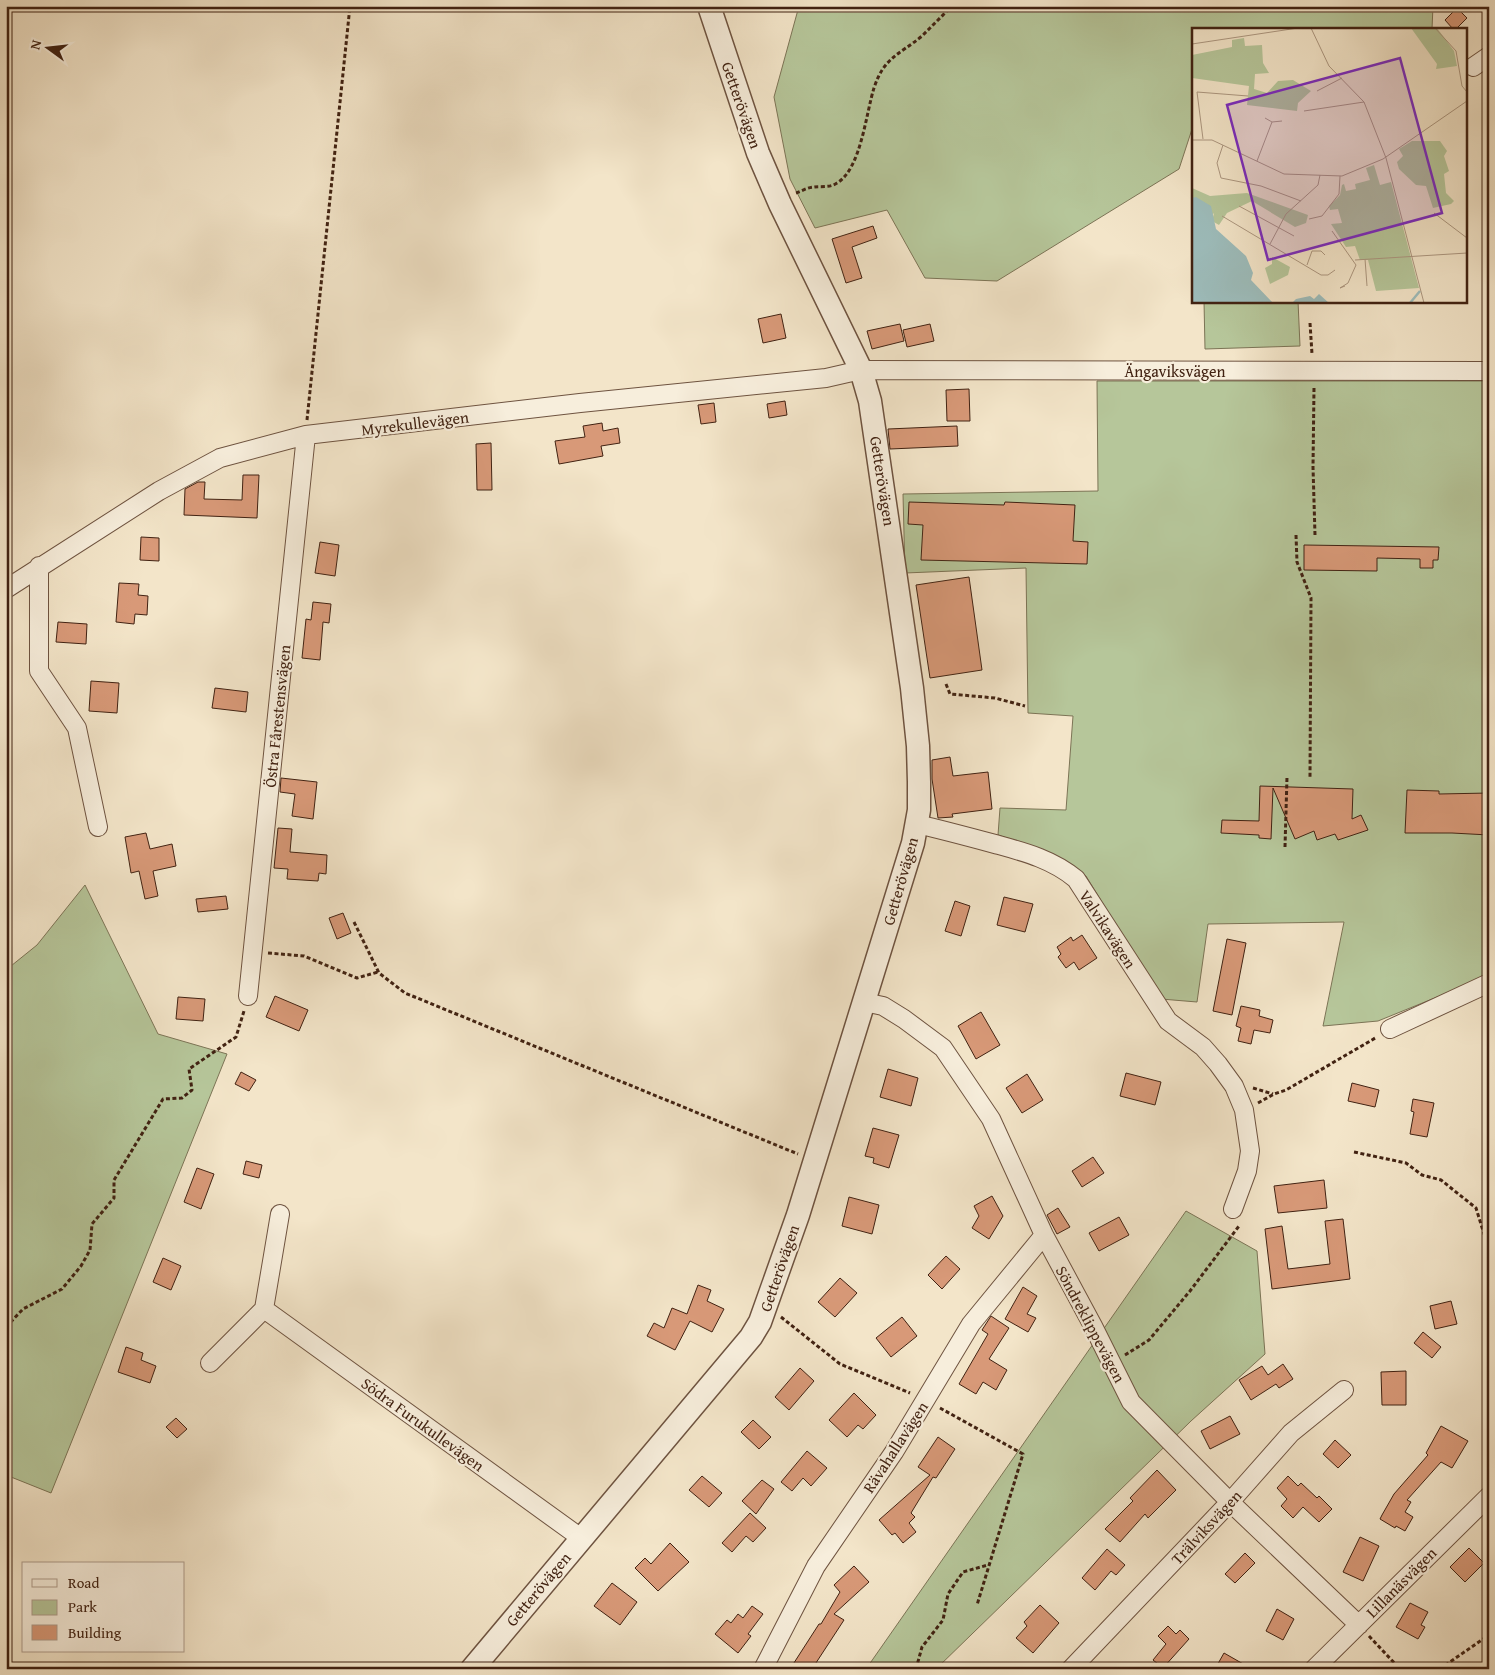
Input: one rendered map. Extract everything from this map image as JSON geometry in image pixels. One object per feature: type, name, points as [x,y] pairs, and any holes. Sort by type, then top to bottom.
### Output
[{"type":"street","name":"Getterövägen","points":[[472,1669],[751,1337],[760,1322],[815,1160],[913,843],[919,810],[918,746],[912,688],[870,401],[861,370],[780,204],[758,153],[709,6]]},
{"type":"street","points":[[1473,67],[1489,56]]},
{"type":"street","name":"Myrekullevägen","points":[[6,589],[39,566],[159,491],[220,458],[306,435],[580,403],[826,378],[861,370]]},
{"type":"street","name":"Ängaviksvägen","points":[[861,370],[1489,371]]},
{"type":"street","name":"Östra Fårestensvägen","points":[[248,996],[306,435]]},
{"type":"street","points":[[39,566],[39,671],[77,728],[98,827]]},
{"type":"street","name":"Valvikavägen","points":[[916,824],[949,831],[1035,856],[1053,864],[1076,879],[1168,1021],[1203,1047],[1234,1086],[1244,1110],[1250,1152],[1234,1209]]},
{"type":"street","points":[[1390,1029],[1489,983]]},
{"type":"street","name":"Söndreklippevägen","points":[[864,1002],[883,1006],[890,1010],[943,1048],[991,1119],[1044,1235],[1131,1402],[1230,1502],[1359,1625]]},
{"type":"street","points":[[210,1363],[264,1309],[280,1214]]},
{"type":"street","name":"Rävahallavägen","points":[[763,1669],[816,1566],[894,1452],[971,1324],[1044,1235]]},
{"type":"street","name":"Södra Furukullevägen","points":[[264,1309],[581,1538]]},
{"type":"street","name":"Trälviksvägen","points":[[1072,1669],[1230,1502],[1291,1433],[1344,1390]]},
{"type":"street","name":"Lillanäsvägen","points":[[1314,1669],[1489,1496]]},
{"type":"path","points":[[306,435],[350,6]]},
{"type":"path","points":[[780,204],[802,190],[837,183],[846,174],[859,148],[878,76],[888,60],[920,37],[952,6]]},
{"type":"path","points":[[1310,323],[1313,372],[1312,467],[1315,534]]},
{"type":"path","points":[[1296,535],[1297,562],[1311,598],[1310,777]]},
{"type":"path","points":[[946,684],[950,694],[995,698],[1025,706]]},
{"type":"path","points":[[1286,847],[1287,777]]},
{"type":"path","points":[[354,922],[378,972],[405,994],[815,1160]]},
{"type":"path","points":[[253,951],[304,956],[357,978],[378,972]]},
{"type":"path","points":[[6,1327],[23,1308],[62,1289],[81,1266],[90,1250],[92,1224],[114,1198],[114,1180],[162,1099],[182,1098],[192,1090],[189,1069],[236,1037],[248,996]]},
{"type":"path","points":[[1244,1110],[1274,1094],[1286,1090],[1390,1029]]},
{"type":"path","points":[[1354,1152],[1406,1163],[1422,1175],[1441,1180],[1476,1208],[1484,1234],[1489,1238]]},
{"type":"path","points":[[1112,1364],[1149,1340],[1190,1291],[1240,1226],[1234,1209]]},
{"type":"path","points":[[767,1305],[840,1364],[926,1400],[1023,1454],[977,1605]]},
{"type":"path","points":[[916,1669],[922,1646],[943,1620],[948,1594],[963,1572],[989,1565]]},
{"type":"path","points":[[1359,1625],[1400,1669]]},
{"type":"path","points":[[1440,1669],[1483,1639],[1489,1640]]},
{"type":"green space","points":[[799,6],[1433,6],[1432,28],[1192,28],[1192,129],[1179,169],[997,281],[925,278],[887,210],[815,228],[790,179],[774,97]]},
{"type":"green space","points":[[1204,302],[1298,302],[1300,346],[1205,349]]},
{"type":"green space","points":[[1097,381],[1489,381],[1489,976],[1378,1021],[1323,1026],[1344,922],[1208,924],[1197,1002],[1161,999],[1086,876],[1041,849],[998,835],[1000,808],[1066,810],[1073,716],[1028,713],[1026,568],[905,573],[903,494],[1098,491]]},
{"type":"green space","points":[[85,885],[158,1034],[227,1054],[51,1493],[6,1475],[6,970],[37,945]]},
{"type":"green space","points":[[1186,1211],[1257,1251],[1265,1354],[1191,1421],[936,1669],[866,1669]]},
{"type":"building","points":[[1457,8],[1467,18],[1457,28],[1452,28],[1445,20]]},
{"type":"building","points":[[873,226],[877,238],[852,247],[862,278],[846,283],[832,239]]},
{"type":"building","points":[[781,314],[786,338],[763,343],[758,319]]},
{"type":"building","points":[[900,324],[904,341],[872,349],[867,331]]},
{"type":"building","points":[[930,324],[934,341],[907,347],[903,330]]},
{"type":"building","points":[[969,389],[970,421],[947,421],[946,390]]},
{"type":"building","points":[[785,401],[787,415],[769,418],[767,404]]},
{"type":"building","points":[[714,403],[716,422],[701,424],[698,405]]},
{"type":"building","points":[[602,423],[603,431],[618,428],[620,443],[601,446],[603,456],[559,464],[555,441],[585,437],[583,426]]},
{"type":"building","points":[[957,426],[958,446],[890,449],[888,429]]},
{"type":"building","points":[[491,443],[492,490],[477,490],[476,444]]},
{"type":"building","points":[[243,475],[259,475],[257,518],[184,515],[185,489],[198,482],[205,482],[204,499],[242,500]]},
{"type":"building","points":[[909,502],[1004,505],[1005,502],[1075,505],[1073,541],[1088,542],[1087,564],[921,560],[923,525],[908,524]]},
{"type":"building","points":[[141,537],[159,538],[159,561],[140,560]]},
{"type":"building","points":[[320,542],[339,545],[335,576],[315,573]]},
{"type":"building","points":[[1304,545],[1439,547],[1438,560],[1433,560],[1433,568],[1420,568],[1420,559],[1377,558],[1377,571],[1304,570]]},
{"type":"building","points":[[969,577],[982,670],[930,678],[916,585]]},
{"type":"building","points":[[119,583],[139,584],[138,595],[148,596],[147,615],[135,614],[134,624],[116,622]]},
{"type":"building","points":[[313,602],[331,604],[329,623],[323,622],[320,660],[302,658],[306,619],[311,620]]},
{"type":"building","points":[[58,622],[87,624],[86,644],[56,642]]},
{"type":"building","points":[[91,681],[119,683],[117,713],[89,711]]},
{"type":"building","points":[[215,688],[248,692],[246,712],[212,708]]},
{"type":"building","points":[[950,757],[953,776],[988,772],[992,809],[952,814],[953,817],[938,818],[932,779],[932,760]]},
{"type":"building","points":[[281,778],[317,782],[313,819],[292,816],[295,794],[280,792]]},
{"type":"building","points":[[1260,786],[1353,789],[1352,819],[1361,815],[1368,830],[1338,840],[1335,834],[1317,840],[1314,831],[1295,839],[1273,788],[1271,839],[1259,838],[1259,835],[1221,833],[1222,820],[1259,821]]},
{"type":"building","points":[[1407,790],[1439,791],[1439,794],[1489,793],[1489,835],[1405,833]]},
{"type":"building","points":[[278,828],[292,829],[290,852],[327,855],[326,874],[319,873],[318,881],[287,879],[288,869],[274,868]]},
{"type":"building","points":[[146,833],[150,849],[172,844],[176,866],[153,871],[158,896],[145,899],[139,871],[131,873],[125,837]]},
{"type":"building","points":[[226,896],[228,909],[198,912],[196,899]]},
{"type":"building","points":[[1004,897],[1033,904],[1025,932],[997,925]]},
{"type":"building","points":[[955,901],[970,906],[961,936],[945,931]]},
{"type":"building","points":[[343,913],[351,933],[337,939],[329,918]]},
{"type":"building","points":[[1082,935],[1097,958],[1079,970],[1074,962],[1066,968],[1058,957],[1061,954],[1057,947],[1071,937],[1073,941]]},
{"type":"building","points":[[1227,939],[1246,943],[1232,1015],[1213,1011]]},
{"type":"building","points":[[275,996],[308,1010],[299,1031],[266,1017]]},
{"type":"building","points":[[178,997],[205,999],[203,1021],[176,1019]]},
{"type":"building","points":[[1241,1006],[1260,1010],[1259,1016],[1273,1020],[1270,1033],[1254,1030],[1251,1044],[1238,1041],[1241,1028],[1236,1026]]},
{"type":"building","points":[[981,1012],[1000,1045],[976,1059],[958,1026]]},
{"type":"building","points":[[888,1069],[918,1078],[911,1106],[880,1097]]},
{"type":"building","points":[[241,1072],[256,1080],[249,1091],[235,1084]]},
{"type":"building","points":[[1126,1073],[1161,1082],[1155,1105],[1120,1096]]},
{"type":"building","points":[[1027,1074],[1043,1100],[1022,1113],[1006,1088]]},
{"type":"building","points":[[1352,1083],[1379,1090],[1375,1107],[1348,1101]]},
{"type":"building","points":[[1413,1099],[1434,1103],[1427,1137],[1410,1134],[1414,1112],[1411,1111]]},
{"type":"building","points":[[873,1128],[899,1135],[889,1168],[873,1163],[874,1158],[865,1156]]},
{"type":"building","points":[[1093,1157],[1104,1173],[1082,1187],[1072,1171]]},
{"type":"building","points":[[246,1161],[262,1165],[259,1178],[243,1174]]},
{"type":"building","points":[[197,1168],[214,1174],[201,1209],[184,1202]]},
{"type":"building","points":[[1324,1180],[1327,1208],[1278,1213],[1274,1186]]},
{"type":"building","points":[[992,1196],[1003,1216],[989,1239],[972,1228],[979,1216],[974,1206]]},
{"type":"building","points":[[849,1197],[879,1205],[872,1234],[842,1226]]},
{"type":"building","points":[[1058,1208],[1070,1227],[1057,1234],[1047,1215]]},
{"type":"building","points":[[1119,1217],[1129,1235],[1099,1251],[1089,1233]]},
{"type":"building","points":[[1343,1219],[1350,1279],[1272,1289],[1265,1229],[1282,1226],[1288,1269],[1330,1264],[1325,1221]]},
{"type":"building","points":[[946,1256],[960,1269],[942,1289],[928,1275]]},
{"type":"building","points":[[163,1258],[181,1266],[171,1290],[153,1282]]},
{"type":"building","points":[[840,1278],[857,1293],[835,1317],[818,1302]]},
{"type":"building","points":[[698,1285],[711,1290],[707,1301],[724,1309],[712,1332],[690,1321],[675,1350],[647,1336],[654,1323],[664,1328],[672,1308],[687,1314]]},
{"type":"building","points":[[1023,1287],[1037,1296],[1027,1314],[1036,1318],[1028,1332],[1005,1319]]},
{"type":"building","points":[[1451,1301],[1457,1324],[1435,1329],[1430,1306]]},
{"type":"building","points":[[991,1316],[1009,1328],[989,1359],[1007,1370],[996,1390],[983,1382],[976,1394],[959,1384],[988,1334],[982,1330]]},
{"type":"building","points":[[902,1317],[917,1336],[891,1357],[876,1338]]},
{"type":"building","points":[[1423,1332],[1441,1347],[1432,1358],[1414,1343]]},
{"type":"building","points":[[126,1347],[143,1353],[141,1360],[156,1366],[150,1383],[118,1372]]},
{"type":"building","points":[[1283,1364],[1293,1379],[1279,1388],[1276,1384],[1251,1400],[1239,1380],[1262,1366],[1268,1375]]},
{"type":"building","points":[[800,1368],[814,1381],[789,1410],[775,1397]]},
{"type":"building","points":[[1406,1371],[1406,1405],[1382,1405],[1381,1372]]},
{"type":"building","points":[[854,1393],[876,1415],[863,1429],[858,1425],[847,1437],[829,1420]]},
{"type":"building","points":[[1230,1416],[1240,1434],[1210,1449],[1201,1431]]},
{"type":"building","points":[[176,1418],[187,1429],[177,1438],[166,1427]]},
{"type":"building","points":[[753,1420],[771,1437],[759,1449],[741,1432]]},
{"type":"building","points":[[1441,1426],[1468,1441],[1452,1468],[1441,1462],[1407,1500],[1411,1502],[1405,1512],[1413,1517],[1405,1531],[1396,1526],[1395,1528],[1380,1519],[1394,1494],[1428,1455],[1426,1453]]},
{"type":"building","points":[[938,1437],[955,1449],[936,1478],[933,1477],[911,1513],[915,1517],[909,1523],[916,1532],[903,1543],[895,1533],[892,1535],[879,1520],[930,1475],[918,1467]]},
{"type":"building","points":[[1335,1440],[1351,1455],[1338,1468],[1323,1454]]},
{"type":"building","points":[[807,1451],[827,1468],[811,1486],[803,1478],[792,1491],[781,1482]]},
{"type":"building","points":[[1157,1470],[1176,1490],[1148,1518],[1145,1514],[1120,1542],[1105,1529],[1133,1501],[1130,1498]]},
{"type":"building","points":[[702,1476],[722,1493],[709,1507],[689,1490]]},
{"type":"building","points":[[1288,1476],[1298,1486],[1301,1483],[1317,1498],[1319,1496],[1332,1509],[1319,1522],[1303,1507],[1293,1518],[1281,1506],[1287,1499],[1277,1488]]},
{"type":"building","points":[[762,1480],[774,1489],[756,1514],[742,1501]]},
{"type":"building","points":[[750,1513],[766,1528],[753,1542],[746,1536],[732,1552],[722,1543]]},
{"type":"building","points":[[1360,1537],[1379,1546],[1363,1581],[1343,1572]]},
{"type":"building","points":[[670,1543],[689,1562],[658,1591],[635,1568],[645,1558],[651,1564]]},
{"type":"building","points":[[1469,1548],[1484,1563],[1465,1582],[1450,1567]]},
{"type":"building","points":[[1107,1549],[1125,1565],[1116,1575],[1111,1571],[1095,1590],[1082,1578]]},
{"type":"building","points":[[1245,1553],[1255,1563],[1235,1583],[1225,1574]]},
{"type":"building","points":[[854,1566],[869,1582],[834,1614],[844,1620],[812,1669],[790,1669],[840,1592],[834,1585]]},
{"type":"building","points":[[612,1583],[637,1602],[620,1625],[594,1606]]},
{"type":"building","points":[[1410,1603],[1428,1612],[1421,1625],[1425,1627],[1418,1639],[1396,1627]]},
{"type":"building","points":[[1040,1605],[1059,1623],[1033,1653],[1016,1638],[1027,1626],[1024,1622]]},
{"type":"building","points":[[752,1606],[763,1614],[748,1634],[751,1636],[738,1653],[715,1634],[727,1620],[731,1623],[738,1614],[743,1618]]},
{"type":"building","points":[[1277,1609],[1294,1619],[1283,1640],[1266,1631]]},
{"type":"building","points":[[1168,1626],[1176,1634],[1180,1630],[1189,1639],[1163,1668],[1153,1660],[1166,1644],[1158,1636]]},
{"type":"building","points":[[1224,1653],[1252,1669],[1215,1669]]}]
